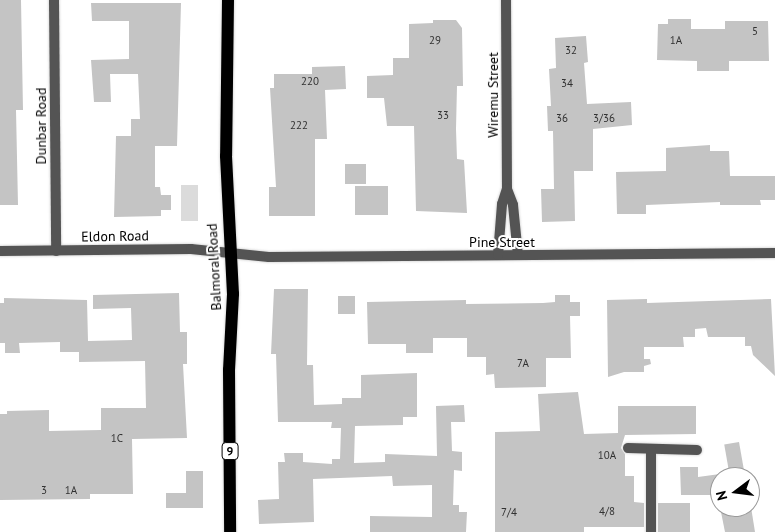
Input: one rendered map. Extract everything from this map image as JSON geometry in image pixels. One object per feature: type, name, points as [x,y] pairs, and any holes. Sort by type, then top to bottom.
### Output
[{"type":"main road","name":"Balmoral Road","points":[[228,0],[226,156],[229,252],[233,294],[229,370],[230,532]]},
{"type":"street","name":"Dunbar Road","points":[[54,0],[56,251]]},
{"type":"street","name":"Wiremu Street","points":[[498,255],[502,204],[507,189],[506,0]]},
{"type":"street","name":"Wiremu Street","points":[[507,189],[513,205],[518,255]]},
{"type":"street","name":"Eldon Road","points":[[0,251],[191,249],[229,252]]},
{"type":"street","name":"Pine Street","points":[[229,252],[269,257],[775,254]]},
{"type":"street","points":[[628,448],[697,450]]},
{"type":"street","points":[[651,449],[651,532]]},
{"type":"shaded area","points":[[181,185],[198,185],[198,221],[181,221]]},
{"type":"building","points":[[0,0],[21,0],[23,110],[16,110],[18,205],[0,205]]},
{"type":"building","points":[[91,3],[181,3],[177,146],[155,146],[155,187],[160,187],[161,195],[171,195],[171,210],[161,210],[161,216],[114,217],[116,136],[131,136],[131,119],[140,119],[138,74],[110,74],[111,102],[94,102],[91,60],[129,59],[129,21],[92,21]]},
{"type":"building","points":[[668,19],[691,19],[691,29],[725,29],[725,21],[768,21],[769,61],[729,61],[729,71],[697,71],[697,61],[657,60],[658,24],[668,24]]},
{"type":"building","points":[[433,20],[456,20],[462,28],[463,86],[457,86],[456,129],[457,159],[464,160],[467,213],[416,211],[414,126],[387,126],[384,98],[367,98],[367,76],[393,75],[393,58],[409,58],[409,24],[433,23]]},
{"type":"building","points":[[586,36],[588,62],[584,63],[587,104],[631,102],[632,125],[593,129],[593,171],[574,171],[575,221],[542,222],[541,189],[554,189],[553,131],[548,131],[547,106],[551,106],[549,69],[556,68],[555,38]]},
{"type":"building","points":[[345,66],[346,89],[325,90],[327,139],[315,139],[315,216],[269,216],[269,187],[276,187],[270,88],[274,88],[274,74],[312,74],[312,67]]},
{"type":"building","points":[[710,145],[710,151],[729,151],[730,176],[775,176],[775,200],[760,200],[761,205],[720,205],[720,202],[646,205],[646,214],[617,214],[616,172],[666,171],[666,148]]},
{"type":"building","points":[[345,164],[366,164],[366,184],[345,184]]},
{"type":"building","points":[[355,186],[388,186],[388,215],[355,215]]},
{"type":"building","points":[[274,289],[308,289],[307,365],[313,365],[314,405],[342,404],[342,398],[361,398],[361,375],[417,373],[417,417],[403,417],[403,425],[355,426],[354,463],[385,462],[385,454],[437,456],[436,406],[464,405],[465,422],[451,422],[452,451],[462,452],[462,471],[454,470],[453,505],[459,505],[459,512],[467,512],[466,532],[370,532],[370,516],[432,517],[432,485],[393,486],[392,476],[313,479],[314,522],[259,524],[258,500],[279,499],[278,462],[285,462],[284,453],[303,453],[303,462],[332,464],[332,459],[340,459],[341,428],[331,428],[332,422],[278,422],[276,354],[271,354]]},
{"type":"building","points":[[179,293],[180,332],[187,332],[187,364],[183,364],[187,438],[132,439],[133,494],[90,494],[90,499],[0,500],[0,414],[7,414],[7,411],[49,410],[49,431],[101,430],[101,408],[146,408],[145,361],[79,362],[79,352],[60,352],[60,342],[19,343],[20,353],[5,353],[5,343],[0,343],[0,303],[4,303],[4,298],[87,300],[88,341],[132,340],[131,308],[93,309],[93,295]]},
{"type":"building","points":[[555,295],[570,295],[570,302],[580,302],[580,316],[570,316],[571,358],[546,358],[546,387],[495,388],[494,374],[486,375],[486,357],[467,357],[467,338],[433,338],[433,353],[406,353],[406,344],[368,344],[367,302],[466,300],[466,304],[543,303],[555,302]]},
{"type":"building","points":[[338,296],[355,296],[355,314],[338,314]]},
{"type":"building","points":[[647,299],[647,303],[771,299],[775,376],[753,355],[751,346],[745,346],[745,337],[708,337],[706,328],[695,329],[695,337],[683,337],[684,347],[644,347],[644,359],[650,359],[651,364],[644,366],[644,372],[624,372],[608,377],[607,300]]},
{"type":"building","points":[[578,392],[584,434],[618,433],[618,406],[696,406],[696,434],[625,435],[621,448],[625,454],[625,476],[634,476],[634,502],[644,503],[644,527],[584,527],[584,532],[495,532],[495,432],[540,431],[538,394]]},
{"type":"building","points":[[739,442],[743,467],[728,467],[724,445]]},
{"type":"building","points":[[680,467],[698,467],[698,477],[710,475],[710,495],[681,495]]},
{"type":"building","points":[[186,471],[203,471],[203,508],[166,508],[166,493],[186,493]]},
{"type":"building","points":[[658,503],[690,503],[690,532],[658,532]]},
{"type":"building","points":[[722,517],[753,517],[755,532],[725,532]]}]
